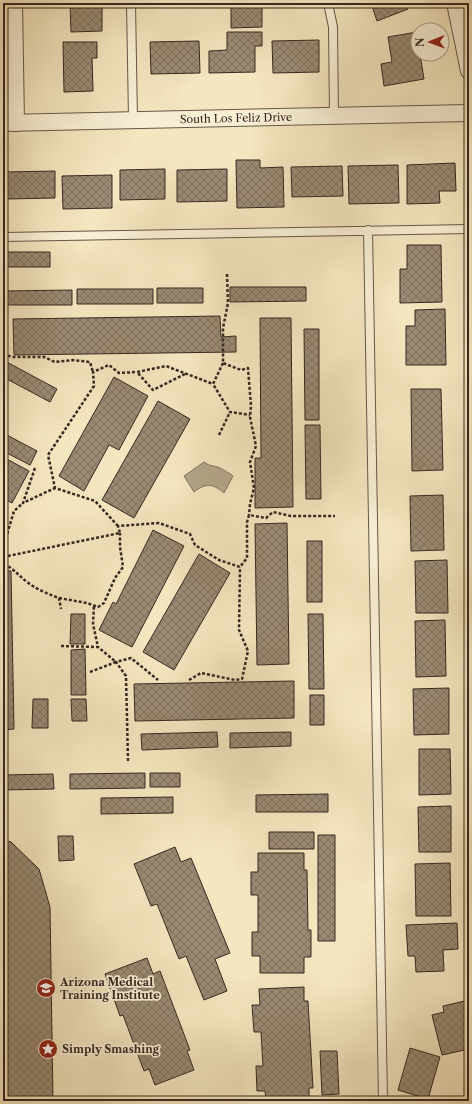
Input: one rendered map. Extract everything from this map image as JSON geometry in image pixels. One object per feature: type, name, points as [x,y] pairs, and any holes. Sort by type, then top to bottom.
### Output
[{"type":"street","points":[[10,123],[14,3]]},
{"type":"street","points":[[455,3],[469,71]]},
{"type":"street","name":"South Los Feliz Drive","points":[[10,123],[469,113]]},
{"type":"lane","points":[[131,3],[133,120]]},
{"type":"lane","points":[[328,3],[333,27],[334,116]]},
{"type":"lane","points":[[3,237],[469,229]]},
{"type":"lane","points":[[368,230],[379,787],[383,1101]]},
{"type":"path","points":[[213,384],[223,363],[223,328],[228,303],[227,274]]},
{"type":"path","points":[[3,354],[12,357],[44,357],[55,362],[73,360],[90,362],[93,372],[94,386],[48,455],[55,488]]},
{"type":"path","points":[[189,680],[201,673],[234,680],[242,679],[248,651],[239,630],[240,567],[247,558],[247,522],[254,488],[250,462],[256,446],[250,417],[252,406],[248,368],[241,370],[223,363]]},
{"type":"path","points":[[93,372],[110,365],[119,373],[137,372],[166,366],[213,384],[230,412]]},
{"type":"path","points":[[137,372],[153,390],[185,374]]},
{"type":"path","points":[[230,412],[250,414]]},
{"type":"path","points":[[219,435],[230,412]]},
{"type":"path","points":[[23,503],[35,468]]},
{"type":"path","points":[[3,548],[14,511],[23,503],[55,488],[95,500],[118,526],[120,533],[120,547],[123,567],[115,578],[104,603],[98,607],[87,603],[59,598],[45,592],[26,582],[13,568],[4,564],[3,558],[120,533]]},
{"type":"path","points":[[249,515],[266,518],[273,512],[291,516],[335,516]]},
{"type":"path","points":[[118,526],[158,523],[190,534],[195,545],[219,560],[240,567]]},
{"type":"path","points":[[59,598],[61,609]]},
{"type":"path","points":[[94,605],[94,624],[98,647]]},
{"type":"path","points":[[61,646],[98,647],[116,662],[126,676],[128,761]]},
{"type":"path","points":[[90,672],[131,658],[158,680]]},
{"type":"shaded area","points":[[204,462],[208,465],[220,468],[233,476],[224,493],[216,487],[209,485],[194,492],[184,476]]},
{"type":"building","points":[[70,3],[102,3],[102,31],[71,32]]},
{"type":"building","points":[[371,3],[405,3],[408,9],[377,21]]},
{"type":"building","points":[[231,6],[262,6],[262,27],[231,28]]},
{"type":"building","points":[[227,32],[262,32],[262,46],[255,46],[255,72],[209,73],[209,51],[227,50]]},
{"type":"building","points":[[410,33],[410,62],[421,62],[424,79],[384,86],[381,64],[392,62],[388,37]]},
{"type":"building","points":[[319,40],[319,72],[273,73],[272,41]]},
{"type":"building","points":[[199,41],[200,73],[151,74],[150,42]]},
{"type":"building","points":[[63,42],[97,42],[97,58],[92,58],[93,91],[64,92]]},
{"type":"building","points":[[236,160],[260,160],[260,168],[283,167],[284,207],[237,208]]},
{"type":"building","points":[[455,163],[456,191],[439,191],[440,203],[407,204],[407,165]]},
{"type":"building","points":[[398,165],[399,203],[349,204],[348,166]]},
{"type":"building","points":[[342,166],[343,196],[292,197],[291,167]]},
{"type":"building","points":[[165,169],[165,199],[120,200],[120,170]]},
{"type":"building","points":[[227,169],[227,201],[177,202],[177,170]]},
{"type":"building","points":[[55,171],[55,198],[6,199],[5,172]]},
{"type":"building","points":[[112,175],[112,208],[63,209],[62,176]]},
{"type":"building","points":[[407,245],[441,245],[442,302],[400,303],[400,269],[407,269]]},
{"type":"building","points":[[3,252],[50,252],[50,267],[3,267]]},
{"type":"building","points":[[230,287],[306,287],[306,301],[230,302]]},
{"type":"building","points":[[157,288],[203,288],[203,303],[157,303]]},
{"type":"building","points":[[77,289],[153,289],[153,304],[77,304]]},
{"type":"building","points":[[72,290],[72,305],[3,305],[3,291]]},
{"type":"building","points":[[445,309],[446,365],[406,365],[406,326],[415,326],[415,310]]},
{"type":"building","points":[[220,316],[221,337],[236,336],[236,352],[14,355],[13,319]]},
{"type":"building","points":[[260,318],[291,318],[293,507],[255,508],[255,458],[261,458]]},
{"type":"building","points":[[304,329],[319,329],[319,420],[305,420]]},
{"type":"building","points":[[3,360],[57,389],[50,402],[3,377]]},
{"type":"building","points":[[114,377],[148,396],[119,450],[109,445],[84,491],[59,476]]},
{"type":"building","points":[[411,389],[441,389],[443,470],[412,471]]},
{"type":"building","points":[[158,401],[190,419],[134,518],[102,500]]},
{"type":"building","points":[[305,425],[320,425],[321,499],[306,499]]},
{"type":"building","points":[[3,433],[37,451],[30,465],[3,451]]},
{"type":"building","points":[[3,457],[29,471],[12,503],[3,498]]},
{"type":"building","points":[[443,495],[444,550],[411,551],[410,496]]},
{"type":"building","points":[[287,523],[289,664],[257,665],[255,524]]},
{"type":"building","points":[[153,530],[184,546],[132,647],[99,630],[113,602],[116,604]]},
{"type":"building","points":[[307,541],[322,541],[322,602],[307,602]]},
{"type":"building","points":[[199,554],[230,573],[174,670],[143,652]]},
{"type":"building","points":[[447,560],[448,613],[416,613],[415,561]]},
{"type":"building","points":[[3,571],[11,571],[14,729],[3,730]]},
{"type":"building","points":[[71,614],[85,614],[85,644],[70,644]]},
{"type":"building","points":[[308,614],[323,614],[324,689],[309,689]]},
{"type":"building","points":[[445,620],[446,676],[416,677],[415,621]]},
{"type":"building","points":[[85,649],[86,695],[71,695],[71,650]]},
{"type":"building","points":[[294,681],[294,718],[135,721],[134,684]]},
{"type":"building","points":[[449,688],[449,734],[414,735],[413,689]]},
{"type":"building","points":[[310,695],[324,695],[324,725],[310,725]]},
{"type":"building","points":[[33,699],[48,699],[48,728],[32,728]]},
{"type":"building","points":[[71,699],[86,699],[87,721],[72,721]]},
{"type":"building","points":[[217,732],[218,747],[142,750],[141,734]]},
{"type":"building","points":[[291,732],[291,746],[230,748],[230,733]]},
{"type":"building","points":[[419,749],[450,749],[451,794],[419,795]]},
{"type":"building","points":[[145,773],[145,788],[70,789],[70,774]]},
{"type":"building","points":[[150,773],[180,773],[180,787],[150,787]]},
{"type":"building","points":[[53,774],[54,789],[3,790],[3,775]]},
{"type":"building","points":[[328,794],[328,812],[256,812],[256,795]]},
{"type":"building","points":[[173,797],[173,813],[101,814],[101,798]]},
{"type":"building","points":[[451,806],[451,852],[419,852],[418,807]]},
{"type":"building","points":[[269,832],[314,832],[314,849],[269,849]]},
{"type":"building","points":[[318,835],[335,835],[335,941],[318,941]]},
{"type":"building","points":[[58,836],[73,836],[74,860],[59,861]]},
{"type":"building","points":[[3,840],[11,842],[39,869],[50,907],[53,1101],[3,1101]]},
{"type":"building","points":[[175,847],[181,862],[191,858],[230,953],[215,959],[227,991],[204,1000],[186,956],[179,959],[157,904],[151,906],[134,864]]},
{"type":"building","points":[[258,853],[304,853],[304,870],[307,870],[308,930],[311,930],[311,957],[304,957],[304,973],[260,973],[260,956],[252,956],[252,932],[258,932],[258,895],[251,895],[251,872],[258,872]]},
{"type":"building","points":[[450,863],[451,916],[416,916],[415,864]]},
{"type":"building","points":[[457,923],[458,949],[443,950],[444,971],[416,972],[415,956],[408,956],[406,925]]},
{"type":"building","points":[[147,958],[153,974],[160,971],[190,1050],[187,1051],[194,1070],[155,1085],[149,1069],[144,1071],[123,1015],[120,1016],[105,974]]},
{"type":"building","points":[[304,987],[304,1001],[308,1001],[313,1088],[309,1088],[309,1101],[266,1101],[265,1091],[257,1091],[256,1066],[263,1066],[261,1032],[254,1032],[252,1005],[260,1005],[259,989]]},
{"type":"building","points":[[469,1000],[469,1049],[442,1055],[432,1015],[444,1012],[443,1006]]},
{"type":"building","points":[[410,1048],[440,1057],[428,1099],[398,1090]]},
{"type":"building","points":[[320,1051],[337,1051],[339,1094],[322,1095]]},
{"type":"place","name":"Arizona Medical Training Institute","points":[[46,988]]},
{"type":"place","name":"Simply Smashing","points":[[48,1049]]}]
